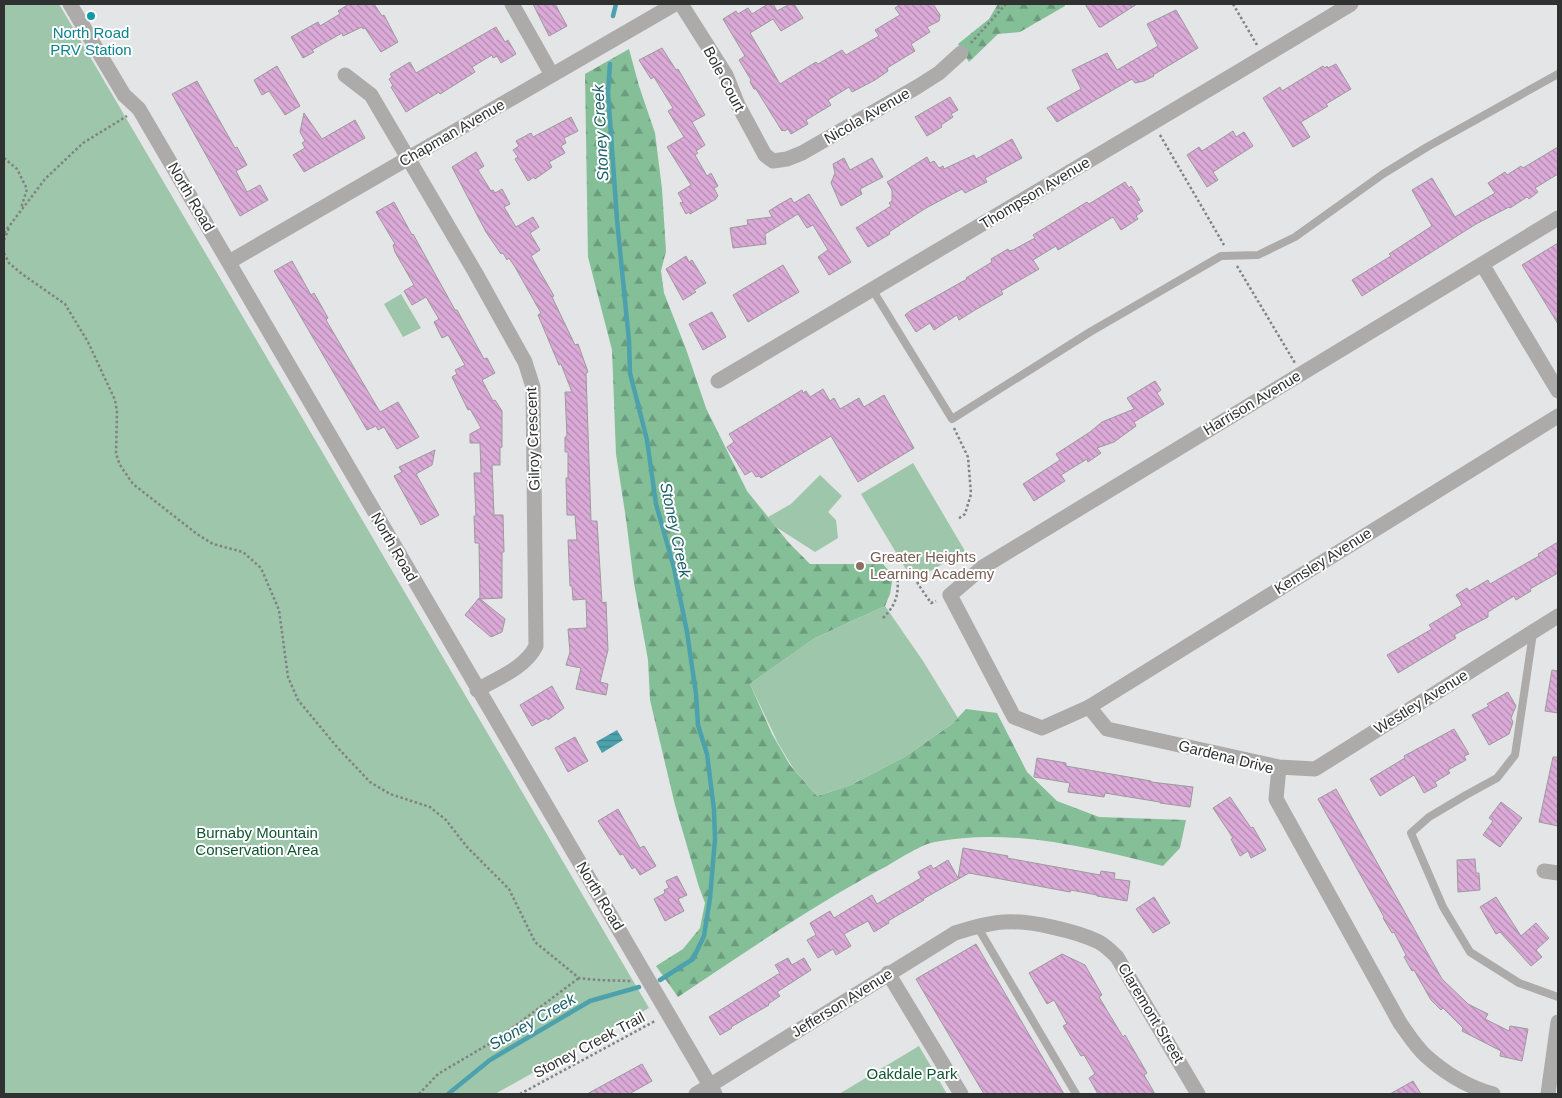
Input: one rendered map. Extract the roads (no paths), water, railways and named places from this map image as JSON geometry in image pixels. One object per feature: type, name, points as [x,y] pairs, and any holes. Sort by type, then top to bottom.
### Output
[{"type":"street","name":"North Road","points":[[70,4],[124,95],[139,110],[229,262],[712,1090]]},
{"type":"street","points":[[512,4],[552,74]]},
{"type":"street","name":"Chapman Avenue","points":[[229,262],[675,4]]},
{"type":"street","name":"Bole Court","points":[[681,4],[726,75],[738,105],[765,156]]},
{"type":"street","name":"Thompson Avenue","points":[[718,380],[1264,57],[1350,4]]},
{"type":"street","name":"Nicola Avenue","points":[[765,156],[773,160],[787,159],[802,153],[917,87],[939,73],[961,53]]},
{"type":"street","name":"Gilroy Crescent","points":[[345,75],[371,96],[409,159],[525,362],[533,387],[536,646],[533,653],[522,664],[478,690]]},
{"type":"street","name":"Harrison Avenue","points":[[1089,707],[1042,728],[1014,717],[950,595],[983,567],[1558,218]]},
{"type":"street","points":[[1482,264],[1558,391]]},
{"type":"street","name":"Kemsley Avenue","points":[[1089,707],[1558,416]]},
{"type":"street","name":"Westley Avenue","points":[[1279,767],[1315,768],[1558,616]]},
{"type":"street","name":"Gardena Drive","points":[[1089,707],[1107,729],[1279,767],[1276,799],[1400,1023],[1425,1056],[1456,1087],[1493,1094]]},
{"type":"street","name":"Claremont Street","points":[[977,926],[1005,922],[1024,922],[1079,934],[1101,943],[1117,956],[1198,1094]]},
{"type":"street","name":"Jefferson Avenue","points":[[696,1094],[712,1090],[888,974],[955,933],[977,926]]},
{"type":"street","points":[[888,974],[961,1094]]},
{"type":"street","points":[[1548,1094],[1558,1022]]},
{"type":"lane","points":[[872,289],[952,419],[1149,297],[1220,256],[1258,255],[1295,237],[1383,174],[1427,147],[1558,74]]},
{"type":"lane","points":[[1534,631],[1515,755],[1497,778],[1466,794],[1436,813],[1410,833],[1443,907],[1470,952],[1519,983],[1558,997]]},
{"type":"lane","points":[[977,926],[1076,1094]]},
{"type":"water","points":[[617,730],[623,740],[602,753],[596,742]]},
{"type":"waterway","name":"Stoney Creek","points":[[613,16],[616,4]]},
{"type":"waterway","name":"Stoney Creek","points":[[610,64],[608,92],[617,220],[629,341],[630,373],[647,440],[656,504],[674,568],[687,632],[696,694],[698,725],[707,754],[714,810],[715,839],[710,898],[704,936],[693,959],[660,980]]},
{"type":"waterway","name":"Stoney Creek","points":[[448,1094],[490,1060],[590,1001],[639,987]]},
{"type":"place","name":"North Road PRV Station","points":[[91,16]]},
{"type":"place","name":"Greater Heights Learning Academy","points":[[860,566]]},
{"type":"park label","name":"Burnaby Mountain Conservation Area","points":[[257,842]]},
{"type":"park label","name":"Oakdale Park","points":[[912,1074]]}]
